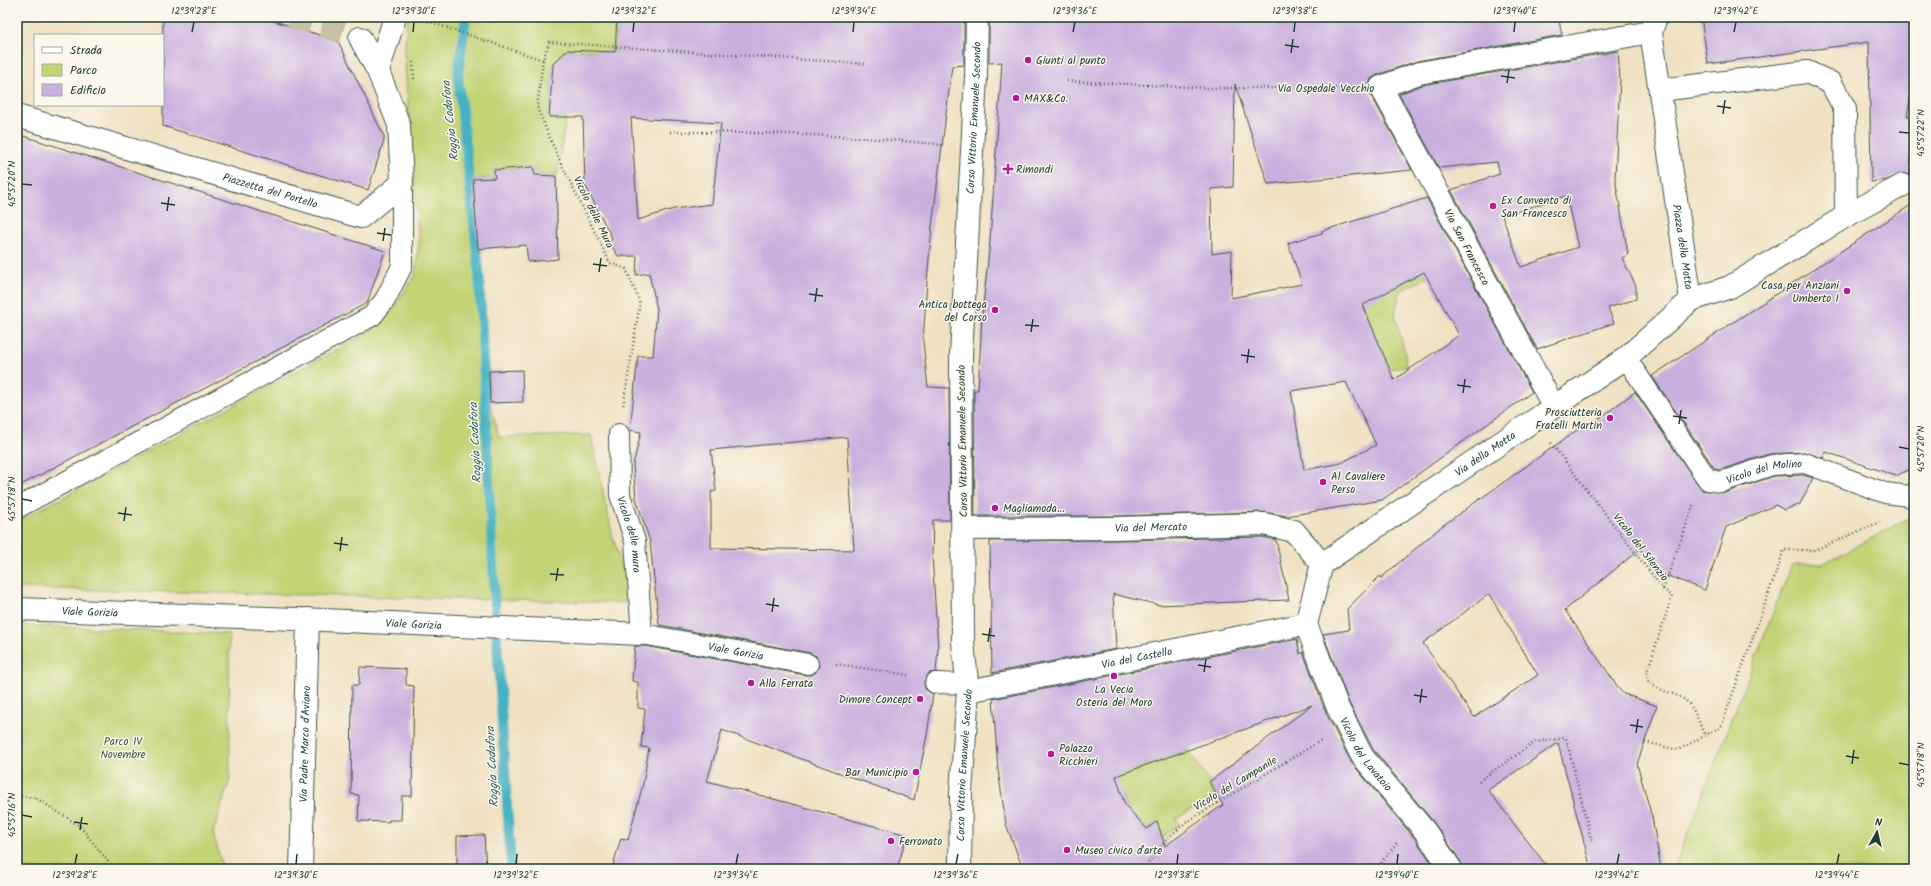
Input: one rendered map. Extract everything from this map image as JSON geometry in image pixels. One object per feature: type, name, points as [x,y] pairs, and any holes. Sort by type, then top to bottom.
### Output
[{"type":"street","points":[[378,71],[395,17]]},
{"type":"street","name":"Corso Vittorio Emanuele Secondo","points":[[960,868],[961,793],[968,688],[963,642],[964,529],[961,355],[972,149],[977,17]]},
{"type":"street","name":"Via Ospedale Vecchio","points":[[1381,87],[1419,73],[1654,24]]},
{"type":"street","name":"Piazza della Motta","points":[[1654,24],[1660,90],[1692,300],[1730,287],[1846,216],[1909,184]]},
{"type":"street","points":[[360,38],[378,71],[399,125],[402,183]]},
{"type":"street","points":[[1660,90],[1807,72],[1831,83],[1845,109],[1846,216]]},
{"type":"street","name":"Via San Francesco","points":[[1381,87],[1554,406]]},
{"type":"street","name":"Piazzetta del Portello","points":[[17,116],[361,217],[402,183]]},
{"type":"street","name":"Via della Motta","points":[[1322,564],[1626,358],[1692,300]]},
{"type":"street","name":"Via del Mercato","points":[[964,529],[1114,528],[1264,524],[1294,531],[1322,564]]},
{"type":"street","points":[[1306,624],[1322,564]]},
{"type":"street","name":"Viale Gorizia","points":[[17,609],[308,619],[642,634]]},
{"type":"street","name":"Via Padre Marco d'Aviano","points":[[301,869],[308,619]]},
{"type":"street","name":"Via del Castello","points":[[968,688],[1306,624]]},
{"type":"street","name":"Vicolo del Lavatoio","points":[[1306,624],[1338,708],[1362,756],[1425,831],[1451,869]]},
{"type":"lane","points":[[17,508],[372,316],[385,300],[402,266],[402,183]]},
{"type":"lane","points":[[1626,358],[1704,475]]},
{"type":"lane","name":"Vicolo delle mura","points":[[619,434],[620,495],[635,541],[642,634]]},
{"type":"lane","name":"Vicolo del Molino","points":[[1704,475],[1708,480],[1721,482],[1772,464],[1805,463],[1885,493],[1911,495]]},
{"type":"lane","name":"Viale Gorizia","points":[[642,634],[808,664]]},
{"type":"lane","points":[[935,683],[968,688]]},
{"type":"path","points":[[423,19],[543,60]]},
{"type":"path","name":"Vicolo delle Mura","points":[[619,434],[630,354],[640,303],[626,269],[610,263],[557,155],[537,107],[543,60],[549,42],[867,64]]},
{"type":"path","points":[[412,55],[415,86]]},
{"type":"path","name":"Via Ospedale Vecchio","points":[[1067,81],[1207,88],[1381,87]]},
{"type":"path","points":[[670,132],[720,132],[861,137],[972,149]]},
{"type":"path","name":"Vicolo del Silenzio","points":[[1533,421],[1663,589]]},
{"type":"path","name":"Vicolo del Silenzio","points":[[1663,589],[1704,475]]},
{"type":"path","points":[[1645,742],[1678,750],[1721,727],[1784,550],[1815,550],[1859,531],[1881,521],[1911,495]]},
{"type":"path","points":[[1663,589],[1672,596],[1647,672],[1647,679],[1653,686],[1685,700],[1695,714],[1706,736]]},
{"type":"path","name":"Vicolo del Campanile","points":[[1143,869],[1167,839],[1186,822],[1346,725]]},
{"type":"path","points":[[1479,781],[1535,742],[1566,738],[1592,843]]},
{"type":"path","points":[[17,795],[36,798],[80,826],[114,869]]},
{"type":"green space","points":[[408,17],[617,17],[614,52],[567,50],[553,64],[549,117],[566,117],[557,176],[535,175],[533,167],[494,170],[495,178],[474,179],[490,403],[499,437],[591,435],[613,538],[633,603],[17,588],[17,522],[371,331],[394,307],[415,276],[419,242],[404,53]]},
{"type":"green space","points":[[1424,272],[1427,278],[1401,290],[1398,298],[1395,317],[1405,352],[1406,367],[1389,369],[1326,312],[1397,279],[1400,285]]},
{"type":"green space","points":[[1914,516],[1914,869],[1674,869],[1792,564],[1822,564]]},
{"type":"green space","name":"Parco IV Novembre","points":[[17,625],[229,634],[230,779],[213,833],[223,869],[17,869]]},
{"type":"green space","points":[[1189,750],[1216,794],[1176,819],[1179,824],[1162,838],[1147,829],[1125,805],[1116,776]]},
{"type":"building","points":[[163,17],[261,17],[326,37],[339,43],[384,136],[384,141],[368,190],[163,126]]},
{"type":"building","points":[[617,17],[838,17],[868,19],[868,17],[964,17],[964,65],[952,66],[932,226],[923,342],[928,387],[949,388],[950,520],[933,520],[932,555],[938,649],[936,672],[929,673],[924,682],[925,689],[933,694],[927,735],[914,800],[722,730],[707,781],[907,835],[897,869],[612,869],[621,838],[628,840],[643,784],[649,748],[641,747],[645,709],[638,708],[638,682],[632,681],[635,646],[644,646],[806,675],[812,675],[816,672],[819,666],[816,656],[810,653],[659,625],[650,542],[636,498],[633,465],[641,432],[630,430],[638,356],[653,356],[657,309],[649,273],[636,275],[637,256],[618,256],[610,243],[612,238],[585,185],[583,117],[549,117],[553,64],[567,50],[615,52]],"holes":[[[631,118],[721,123],[712,204],[674,209],[638,220]],[[847,437],[854,550],[711,548],[711,492],[716,491],[711,450]]]},
{"type":"building","points":[[989,17],[1256,17],[1275,22],[1310,19],[1310,17],[1558,17],[1562,35],[1417,61],[1377,75],[1371,79],[1369,86],[1370,93],[1412,170],[1268,184],[1235,84],[1233,187],[1211,189],[1212,254],[1232,251],[1231,298],[1302,284],[1288,243],[1427,198],[1532,392],[1382,500],[1287,516],[1264,512],[1114,516],[975,516],[974,390],[978,390],[982,316],[990,241],[1002,62],[989,63]],"holes":[[[1424,272],[1459,335],[1394,380],[1363,305]],[[1346,382],[1376,445],[1341,463],[1304,470],[1291,391]]]},
{"type":"building","points":[[1701,17],[1914,17],[1914,77],[1907,116],[1914,117],[1910,175],[1903,173],[1887,180],[1871,182],[1869,42],[1708,64]]},
{"type":"building","name":"Ex Convento di San Francesco","points":[[1618,51],[1620,79],[1615,178],[1628,254],[1622,258],[1636,286],[1636,299],[1608,308],[1614,323],[1537,349],[1451,190],[1500,174],[1497,162],[1439,168],[1399,94],[1422,85]],"holes":[[[1566,196],[1578,247],[1521,267],[1502,216]]]},
{"type":"building","points":[[17,134],[385,251],[367,303],[17,487]]},
{"type":"building","points":[[533,167],[535,175],[556,176],[558,259],[528,262],[526,245],[478,249],[473,179],[495,178],[494,170]]},
{"type":"building","name":"Casa per Anziani Umberto I","points":[[1914,203],[1914,467],[1896,476],[1826,452],[1823,458],[1804,452],[1769,454],[1720,470],[1715,469],[1652,376]]},
{"type":"building","points":[[522,370],[523,402],[490,403],[489,371]]},
{"type":"building","points":[[1635,392],[1702,490],[1724,493],[1774,476],[1803,475],[1813,478],[1800,504],[1784,510],[1776,505],[1726,527],[1705,590],[1658,572],[1640,549],[1565,610],[1622,693],[1657,706],[1637,764],[1652,817],[1661,869],[1591,869],[1558,743],[1488,790],[1549,869],[1463,869],[1461,862],[1435,824],[1373,749],[1349,703],[1323,634],[1349,630],[1347,609],[1380,576],[1381,578],[1442,526],[1587,423],[1589,426]],"holes":[[[1489,594],[1538,675],[1474,717],[1423,643]]]},
{"type":"building","points":[[1263,537],[1276,540],[1289,600],[1159,605],[1113,594],[1116,649],[992,673],[990,541]]},
{"type":"building","name":"Palazzo Ricchieri","points":[[1297,639],[1300,654],[1303,652],[1326,713],[1351,762],[1415,839],[1436,869],[1023,869],[1006,824],[998,770],[993,699]],"holes":[[[1312,705],[1209,782],[1223,805],[1165,846],[1157,821],[1147,829],[1125,805],[1116,776]]]},
{"type":"building","points":[[360,667],[406,669],[406,685],[414,686],[412,796],[402,796],[401,820],[389,820],[389,822],[358,821],[359,795],[351,794],[352,685],[359,685]]},
{"type":"building","points":[[484,835],[486,869],[457,869],[457,836]]},
{"type":"waterway","name":"Roggia Codafora","points":[[466,17],[458,76],[479,271],[495,608],[511,869]]},
{"type":"tunnel","points":[[290,17],[360,38]]},
{"type":"place","name":"Giunti al punto","points":[[1028,60]]},
{"type":"place","name":"MAX&Co.","points":[[1016,98]]},
{"type":"place","name":"Rimondi","points":[[1008,169]]},
{"type":"place","name":"Ex Convento di San Francesco","points":[[1493,206]]},
{"type":"place","name":"Casa per Anziani Umberto I","points":[[1847,291]]},
{"type":"place","name":"Antica bottega del Corso","points":[[995,310]]},
{"type":"place","name":"Prosciutteria Fratelli Martin","points":[[1610,418]]},
{"type":"place","name":"Al Cavaliere Perso","points":[[1323,482]]},
{"type":"place","name":"Magliamoda...","points":[[995,508]]},
{"type":"place","name":"La Vecia Osteria del Moro","points":[[1114,676]]},
{"type":"place","name":"Alla Ferrata","points":[[751,683]]},
{"type":"place","name":"Dimore Concept","points":[[920,699]]},
{"type":"place","name":"Palazzo Ricchieri","points":[[1051,754]]},
{"type":"place","name":"Bar Municipio","points":[[916,772]]},
{"type":"place","name":"Ferronato","points":[[891,841]]},
{"type":"place","name":"Museo civico d'arte","points":[[1067,850]]}]
